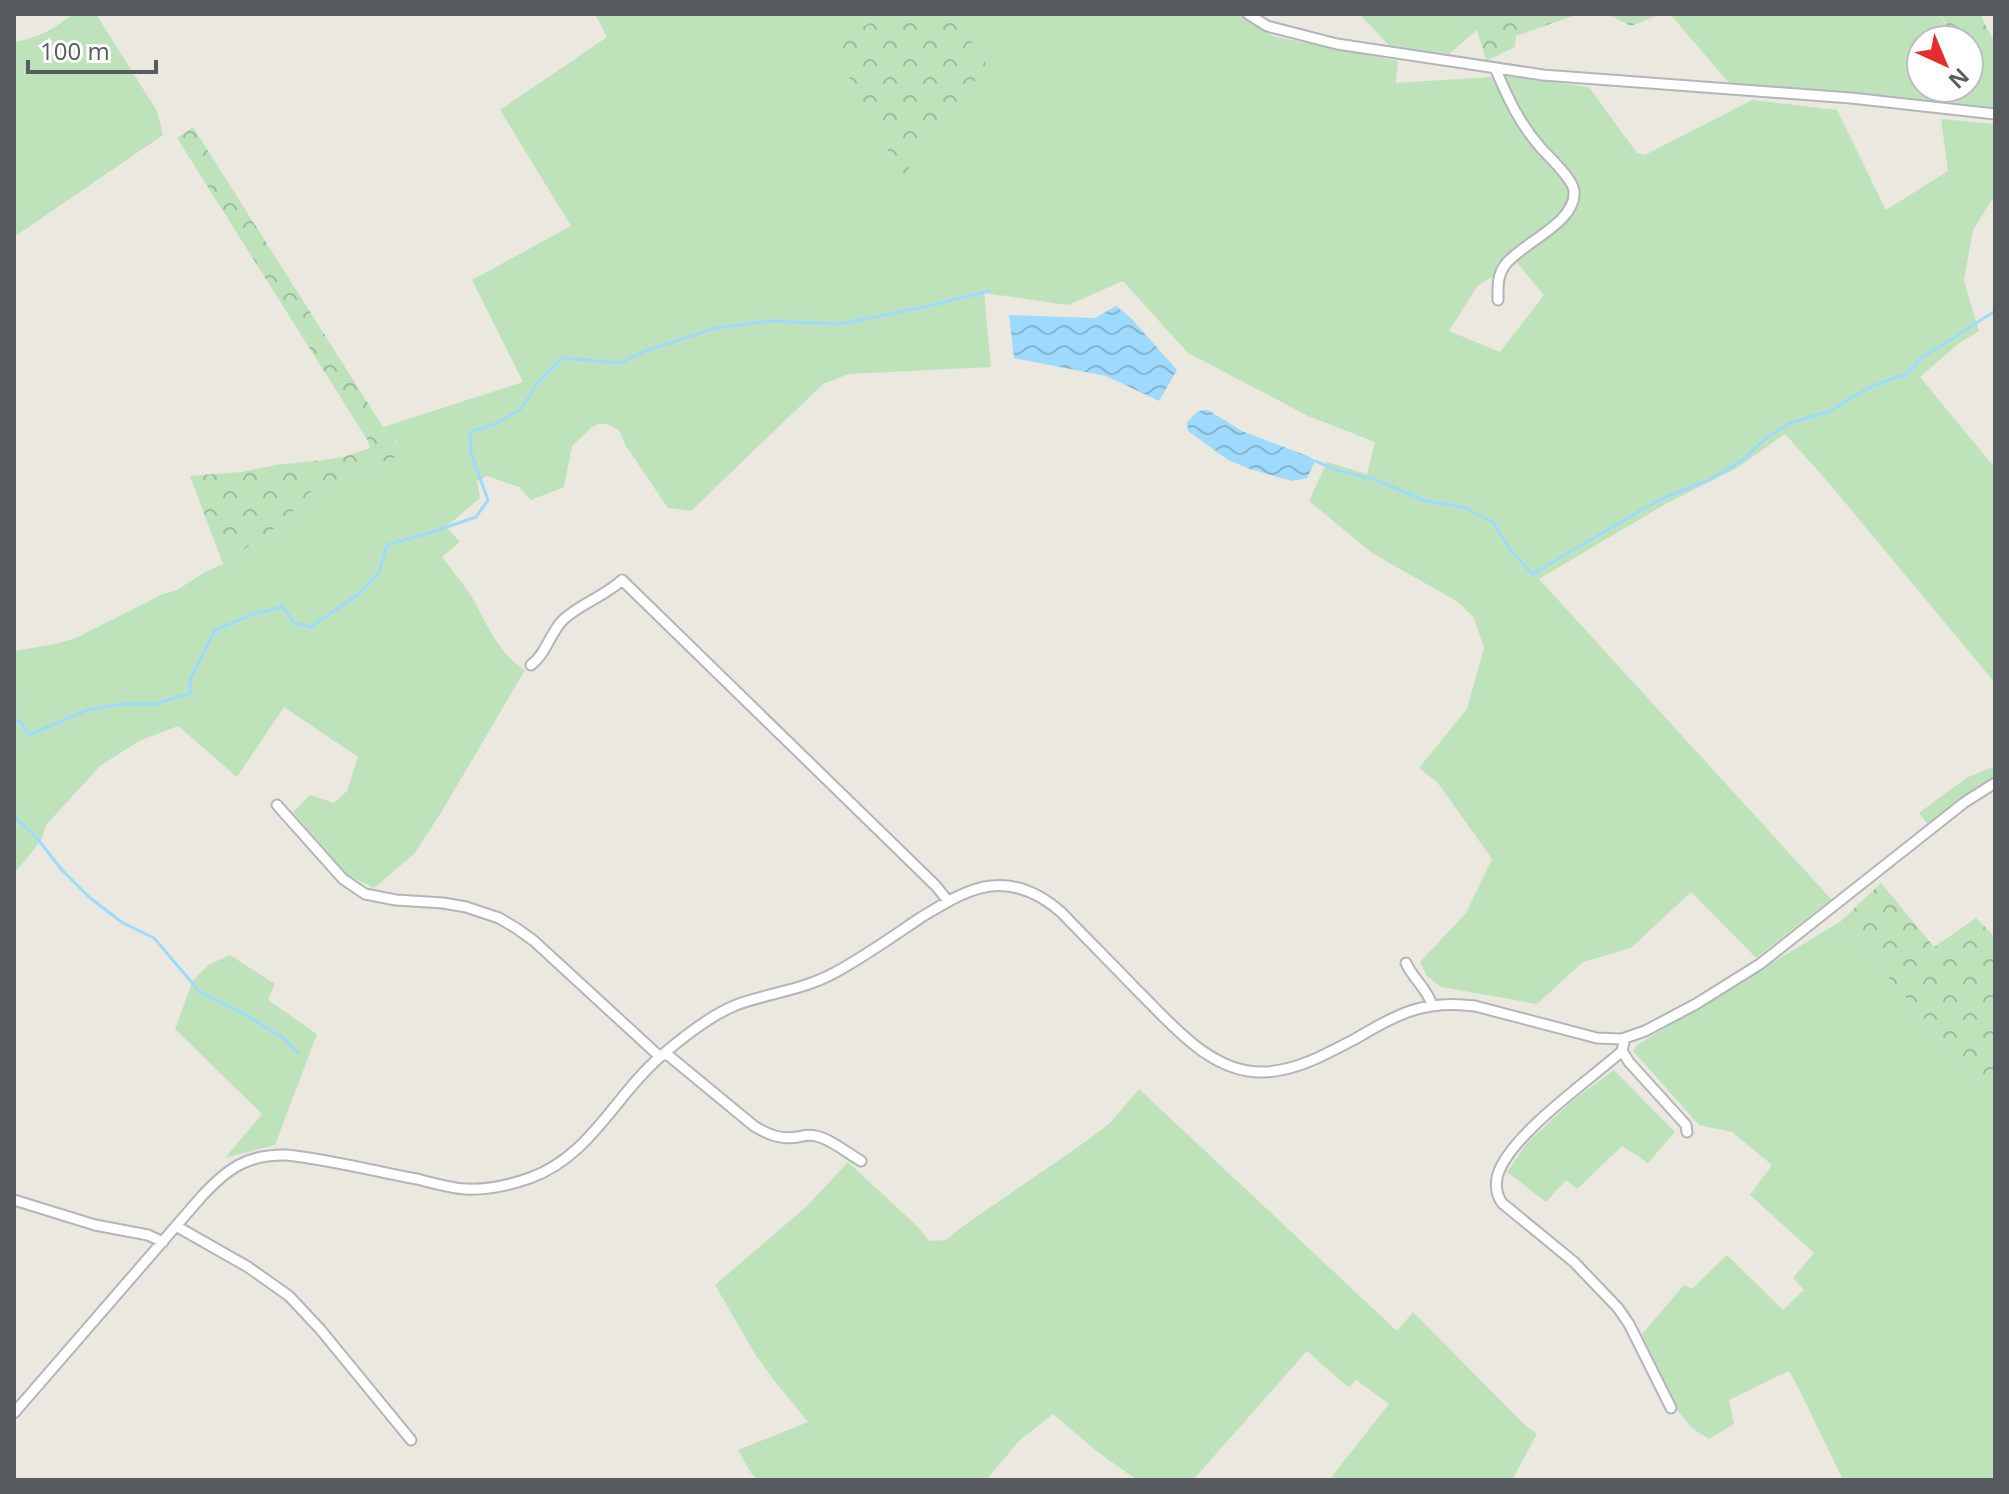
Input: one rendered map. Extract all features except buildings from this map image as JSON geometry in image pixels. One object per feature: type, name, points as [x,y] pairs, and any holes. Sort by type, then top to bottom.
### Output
[{"type":"street","points":[[1248,14],[1267,26],[1337,44],[1543,75],[1851,98],[1995,114]]},
{"type":"street","points":[[1495,68],[1512,109],[1532,138],[1573,185],[1575,195],[1570,208],[1558,222],[1506,264],[1498,280],[1498,300]]},
{"type":"street","points":[[531,665],[542,654],[561,622],[622,580],[948,901]]},
{"type":"street","points":[[14,1413],[176,1226],[226,1173],[244,1162],[265,1156],[298,1156],[464,1189],[523,1180],[544,1172],[568,1157],[590,1137],[661,1056],[726,1010],[803,987],[833,974],[948,901],[967,893],[992,886],[1018,888],[1040,896],[1062,913],[1194,1045],[1235,1069],[1277,1071],[1295,1067],[1329,1053],[1401,1015],[1432,1005],[1475,1006],[1597,1038],[1622,1039],[1659,1025],[1760,964],[1965,802],[1995,783]]},
{"type":"street","points":[[277,805],[343,879],[365,894],[466,907],[499,918],[534,941],[658,1055],[668,1055],[723,1102],[769,1135],[795,1138],[815,1135],[861,1161]]},
{"type":"street","points":[[1406,963],[1410,973],[1429,995],[1432,1005]]},
{"type":"street","points":[[1622,1039],[1622,1051],[1629,1062],[1686,1125],[1687,1132]]},
{"type":"street","points":[[1622,1051],[1548,1113],[1521,1140],[1499,1171],[1496,1188],[1502,1203],[1574,1262],[1618,1308],[1671,1408]]},
{"type":"street","points":[[14,1200],[95,1225],[148,1235],[163,1242]]},
{"type":"street","points":[[176,1226],[248,1267],[289,1296],[411,1440]]},
{"type":"green space","points":[[73,14],[96,14],[157,111],[163,135],[14,237],[14,42],[45,32]]},
{"type":"green space","points":[[595,14],[1244,14],[1272,36],[1398,61],[1396,83],[1507,76],[1589,87],[1637,153],[1645,155],[1752,100],[1837,110],[1886,210],[1948,171],[1941,119],[1995,124],[1995,195],[1973,230],[1964,281],[1979,331],[1958,344],[1920,377],[1995,468],[1995,683],[1785,434],[1737,468],[1669,502],[1539,579],[1831,899],[1756,958],[1691,892],[1631,948],[1583,962],[1537,1004],[1441,987],[1427,976],[1420,962],[1466,913],[1492,859],[1437,782],[1419,768],[1467,709],[1484,648],[1474,618],[1458,602],[1372,553],[1309,501],[1327,462],[1367,474],[1375,442],[1308,416],[1188,353],[1123,281],[1068,305],[984,293],[991,367],[849,374],[823,384],[691,511],[668,508],[626,446],[619,430],[607,424],[592,427],[572,446],[564,487],[531,500],[519,487],[487,476],[477,481],[480,498],[446,527],[460,542],[442,557],[469,593],[501,648],[525,670],[414,854],[374,888],[347,875],[293,812],[310,795],[334,803],[347,791],[358,757],[284,707],[237,777],[178,726],[139,741],[100,766],[46,825],[42,838],[14,873],[14,651],[76,638],[177,590],[223,564],[283,522],[308,494],[321,485],[396,457],[399,445],[383,427],[523,382],[472,280],[571,226],[500,110],[607,37]],"holes":[[[1517,263],[1544,295],[1500,352],[1449,331],[1478,285]]]},
{"type":"green space","points":[[894,14],[953,14],[987,65],[903,176],[855,95],[836,37]]},
{"type":"green space","points":[[1359,14],[1530,14],[1477,30],[1449,54],[1389,45]]},
{"type":"green space","points":[[1530,14],[1578,14],[1516,36],[1515,47],[1486,61],[1477,30]]},
{"type":"green space","points":[[1607,14],[1661,14],[1631,26]]},
{"type":"green space","points":[[1670,14],[1939,14],[1946,24],[1905,24],[1905,100],[1729,83]]},
{"type":"green space","points":[[1940,14],[1980,14],[1995,43],[1985,50],[1985,24],[1946,24]]},
{"type":"green space","points":[[1995,43],[1995,109],[1944,104],[1985,104],[1985,50]]},
{"type":"green space","points":[[193,127],[383,427],[399,446],[396,457],[321,485],[308,494],[283,522],[223,564],[190,476],[242,472],[343,457],[370,448],[177,138]]},
{"type":"green space","points":[[1995,766],[1995,777],[1975,788],[1928,824],[1919,813],[1966,778]]},
{"type":"green space","points":[[1881,883],[1934,947],[1976,918],[1995,937],[1995,1103],[1841,921]]},
{"type":"green space","points":[[1841,921],[1995,1103],[1995,1480],[1843,1480],[1789,1371],[1729,1400],[1734,1424],[1709,1439],[1692,1428],[1673,1405],[1642,1334],[1684,1285],[1692,1289],[1727,1255],[1783,1310],[1804,1290],[1793,1278],[1814,1253],[1750,1195],[1772,1165],[1732,1132],[1699,1125],[1633,1051],[1637,1045]]},
{"type":"green space","points":[[230,955],[275,984],[268,1000],[317,1034],[275,1145],[225,1158],[262,1114],[175,1029],[193,980],[210,964]]},
{"type":"green space","points":[[1614,1070],[1675,1132],[1648,1163],[1622,1146],[1577,1189],[1566,1180],[1546,1202],[1507,1172],[1527,1143],[1572,1101]]},
{"type":"green space","points":[[1139,1089],[1397,1331],[1413,1312],[1537,1434],[1512,1480],[1329,1480],[1389,1404],[1356,1380],[1349,1387],[1307,1351],[1193,1480],[1137,1480],[1053,1414],[1020,1440],[986,1480],[758,1480],[738,1450],[808,1422],[755,1354],[715,1285],[807,1206],[848,1162],[929,1241],[946,1240],[1109,1124]]},
{"type":"water","points":[[1116,306],[1130,317],[1177,370],[1159,401],[1106,376],[1014,358],[1009,315],[1095,318]]},
{"type":"water","points":[[1208,410],[1242,431],[1310,457],[1315,461],[1307,478],[1292,481],[1228,460],[1188,431],[1187,422],[1198,411]]},
{"type":"waterway","points":[[14,723],[19,720],[29,735],[87,710],[122,704],[155,704],[191,693],[190,680],[215,630],[257,613],[283,607],[294,623],[311,627],[360,593],[379,572],[387,545],[476,517],[488,500],[471,453],[470,432],[497,423],[521,409],[538,382],[563,358],[620,363],[645,351],[715,328],[768,321],[840,324],[989,291]]},
{"type":"waterway","points":[[1315,461],[1374,479],[1426,501],[1463,507],[1493,522],[1509,548],[1532,574],[1657,501],[1723,472],[1788,424],[1833,410],[1875,385],[1907,374],[1917,361],[1995,311]]},
{"type":"waterway","points":[[14,816],[89,897],[123,923],[154,938],[200,992],[285,1039],[298,1053]]}]
